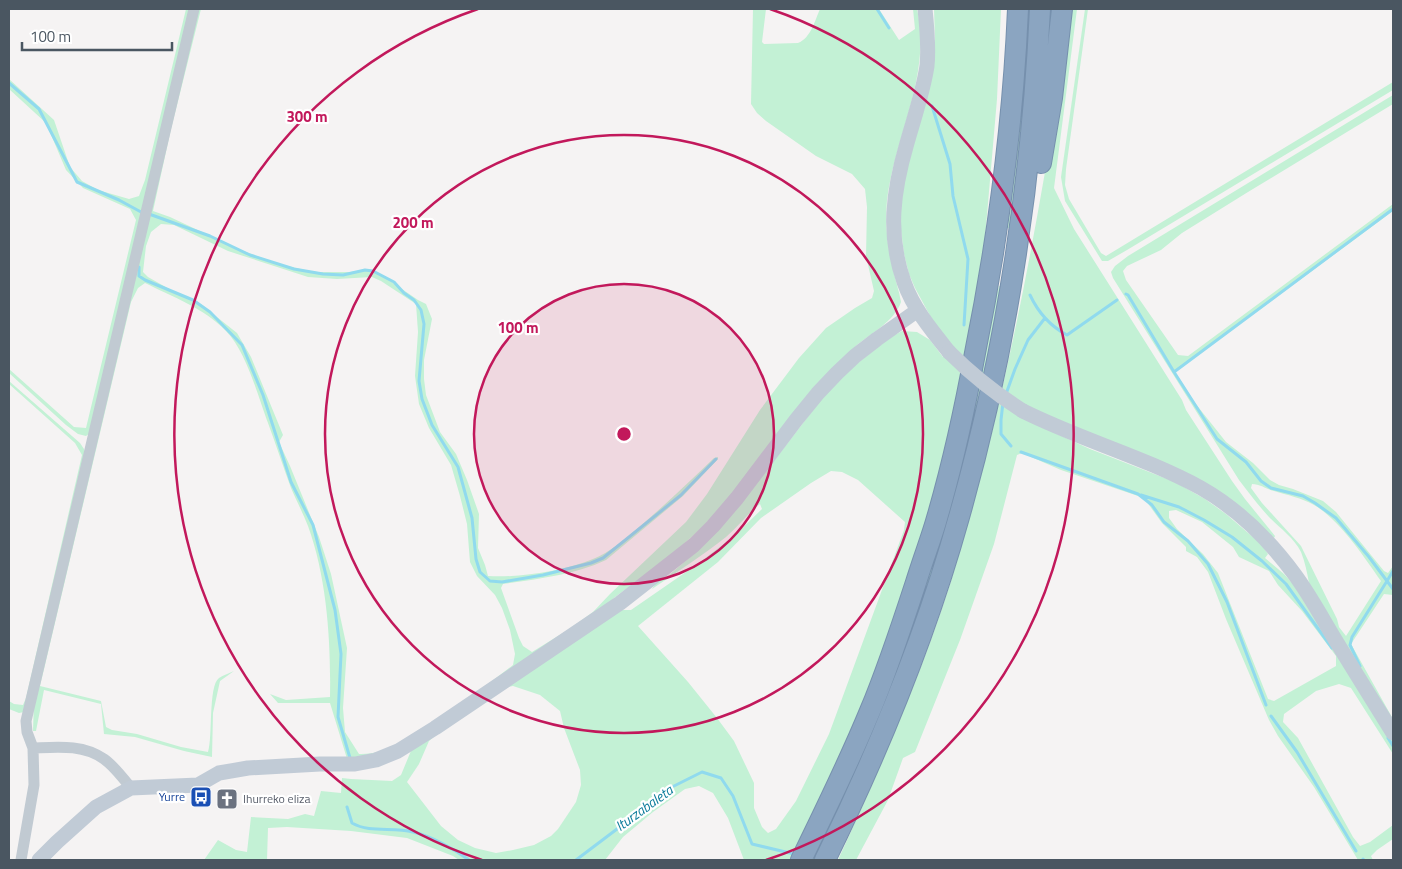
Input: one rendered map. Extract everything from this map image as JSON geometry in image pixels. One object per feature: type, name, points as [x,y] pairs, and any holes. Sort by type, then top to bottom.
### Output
[{"type":"highway","points":[[1008,9],[1009,128]]},
{"type":"highway","points":[[801,860],[829,804],[870,710],[906,614],[937,518],[963,418],[998,229],[1016,52],[1018,9]]},
{"type":"highway","points":[[825,860],[889,721],[927,618],[959,519],[983,427],[1011,288],[1031,138],[1038,60],[1040,9]]},
{"type":"highway","points":[[1011,288],[1027,237],[1052,98],[1062,9]]},
{"type":"street","points":[[21,860],[34,784],[33,748],[27,732],[26,721],[194,9]]},
{"type":"street","points":[[925,9],[928,36],[927,65],[898,174],[893,229],[897,258],[904,283],[918,310],[931,330],[966,369],[986,386],[1023,411],[1064,430],[1179,476],[1224,503],[1247,522],[1276,551],[1296,577],[1393,733]]},
{"type":"street","points":[[39,860],[96,807],[131,788],[198,785],[219,773],[248,768],[355,764],[376,760],[398,751],[427,733],[620,603],[694,545],[738,498],[796,420],[837,373],[877,338],[918,310]]},
{"type":"street","points":[[33,748],[72,747],[92,752],[104,759],[131,788]]},
{"type":"green space","points":[[186,9],[190,9],[90,433],[86,436],[78,434],[66,425],[9,373],[9,369],[74,427],[86,428],[136,220],[130,209],[83,188],[66,170],[46,123],[9,89],[9,79],[54,120],[70,167],[82,181],[98,190],[129,199],[139,196],[145,180]]},
{"type":"green space","points":[[196,9],[201,9],[153,211],[238,249],[275,263],[313,272],[367,270],[380,274],[426,304],[432,319],[424,360],[426,395],[440,432],[456,454],[479,514],[478,548],[488,576],[541,573],[569,567],[599,556],[627,537],[667,503],[714,458],[718,457],[683,496],[606,560],[568,573],[503,584],[501,588],[519,638],[523,646],[532,652],[593,612],[686,522],[707,494],[760,410],[799,358],[826,328],[872,298],[874,291],[866,256],[867,207],[865,189],[852,174],[816,156],[766,121],[751,104],[753,9],[766,9],[762,42],[764,44],[798,43],[802,41],[812,28],[820,9],[879,9],[899,40],[915,29],[913,9],[917,9],[920,57],[911,105],[891,176],[886,209],[889,251],[901,302],[898,309],[882,327],[856,346],[813,389],[747,476],[711,519],[676,551],[614,598],[598,614],[412,740],[374,757],[348,762],[330,703],[278,703],[270,694],[286,700],[330,697],[330,654],[327,610],[320,567],[306,521],[291,488],[256,387],[240,350],[226,331],[208,316],[188,304],[145,283],[138,288],[131,302],[40,686],[101,701],[106,727],[112,730],[137,734],[181,747],[208,752],[213,691],[219,678],[234,671],[220,681],[213,713],[212,757],[135,737],[104,734],[101,704],[44,690],[36,731],[33,731],[34,701]],"holes":[[[161,224],[174,225],[228,251],[308,277],[337,279],[372,277],[416,304],[418,332],[415,376],[419,404],[429,428],[451,465],[467,524],[470,562],[477,576],[495,595],[502,608],[510,630],[515,654],[513,665],[473,695],[415,735],[388,749],[369,754],[359,754],[345,732],[343,708],[347,648],[331,574],[319,537],[279,442],[283,435],[251,357],[237,333],[198,302],[171,290],[148,277],[143,272],[146,246],[151,232]]]},
{"type":"green space","points":[[934,9],[1001,9],[997,99],[985,238],[964,371],[948,444],[925,528],[897,614],[871,685],[836,769],[791,860],[744,860],[728,818],[713,793],[699,786],[685,789],[653,812],[623,837],[605,860],[459,860],[407,838],[351,831],[287,827],[268,828],[267,860],[204,860],[218,840],[236,850],[247,852],[251,817],[288,819],[305,814],[314,816],[321,791],[341,793],[342,778],[392,781],[401,775],[413,746],[620,610],[631,610],[699,563],[734,536],[762,509],[760,504],[726,537],[652,589],[656,583],[669,575],[703,546],[750,492],[823,397],[849,370],[889,338],[902,331],[917,332],[930,340],[943,357],[954,347],[934,323],[915,288],[904,254],[901,231],[904,180],[933,69],[935,40]],"holes":[[[831,471],[842,472],[858,480],[905,522],[904,530],[829,734],[796,801],[776,829],[768,833],[762,827],[754,808],[754,783],[734,741],[688,682],[638,626],[718,562],[761,518]],[[513,686],[540,695],[560,711],[564,728],[580,770],[581,785],[576,802],[551,836],[534,845],[496,853],[475,848],[458,840],[441,826],[407,782],[419,764],[429,741],[503,688]]]},
{"type":"green space","points":[[1025,9],[1033,9],[1026,107],[1010,228],[1007,228],[1008,199]]},
{"type":"green space","points":[[1069,9],[1077,9],[1054,188],[1074,229],[1182,400],[1186,410],[1232,481],[1275,536],[1274,538],[1228,498],[1020,417],[1090,449],[1175,482],[1205,499],[1261,544],[1268,554],[1265,558],[1293,584],[1393,740],[1393,754],[1351,688],[1339,684],[1316,691],[1284,714],[1283,722],[1298,738],[1353,837],[1360,846],[1370,842],[1393,825],[1393,839],[1371,856],[1373,860],[1358,860],[1314,787],[1278,736],[1269,720],[1208,572],[1197,557],[1186,551],[1186,547],[1162,523],[1144,498],[1061,470],[1022,453],[1017,455],[994,544],[960,640],[915,752],[903,758],[888,800],[856,860],[838,860],[884,758],[926,654],[950,584],[979,482],[1026,276],[1049,152]],"holes":[[[1176,510],[1202,522],[1233,547],[1239,557],[1269,571],[1278,585],[1302,611],[1336,656],[1336,666],[1274,701],[1268,699],[1218,573],[1203,554],[1177,529],[1169,518],[1169,511]]]},
{"type":"green space","points":[[1085,9],[1088,9],[1065,185],[1069,199],[1101,253],[1106,256],[1393,82],[1393,90],[1127,250],[1108,261],[1102,261],[1065,201],[1061,177]]},
{"type":"green space","points":[[1393,95],[1393,104],[1182,233],[1161,250],[1127,266],[1123,271],[1126,280],[1178,355],[1188,356],[1393,204],[1393,211],[1175,372],[1195,403],[1226,442],[1253,463],[1270,480],[1323,501],[1336,512],[1384,571],[1388,573],[1393,566],[1393,595],[1384,594],[1351,644],[1393,719],[1393,724],[1309,583],[1304,560],[1298,547],[1269,517],[1239,480],[1113,278],[1111,272],[1115,266],[1128,256]],"holes":[[[1252,484],[1305,500],[1324,512],[1342,529],[1381,581],[1346,636],[1339,627],[1337,619],[1301,546],[1262,503],[1251,488]]]},
{"type":"green space","points":[[999,286],[1001,286],[1000,309],[959,492],[903,665],[817,860],[810,860],[848,780]]},
{"type":"green space","points":[[9,381],[80,443],[85,455],[24,712],[19,713],[9,709],[9,701],[14,704],[23,705],[26,698],[82,455],[75,443],[9,384]]},
{"type":"waterway","points":[[877,9],[889,28]]},
{"type":"waterway","points":[[9,83],[39,109],[77,182],[119,200],[141,212]]},
{"type":"waterway","points":[[932,106],[950,164],[953,196],[968,259],[964,325]]},
{"type":"waterway","points":[[1174,372],[1393,209]]},
{"type":"waterway","points":[[149,214],[210,236],[250,255],[294,269],[343,275],[365,270],[373,271],[394,282],[414,300],[421,310],[424,324],[419,381],[422,399],[432,425],[458,467],[472,518],[476,559],[480,572],[490,581],[502,582],[543,575],[591,563],[603,558],[681,495],[716,459]]},
{"type":"waterway","points":[[139,267],[139,276],[193,300],[210,312],[242,345],[263,395],[291,482],[313,525],[335,610],[341,654],[338,717],[349,758]]},
{"type":"waterway","points":[[1126,294],[1217,439],[1246,462],[1261,481],[1271,488],[1303,496],[1336,518],[1387,581],[1393,571]]},
{"type":"waterway","points":[[1030,295],[1045,318],[1067,335],[1117,300]]},
{"type":"waterway","points":[[1006,394],[1028,340],[1045,318]]},
{"type":"waterway","points":[[1003,402],[1001,434],[1011,446]]},
{"type":"waterway","points":[[1021,452],[1138,494],[1152,505],[1164,522],[1188,541],[1208,564],[1227,602],[1266,705]]},
{"type":"waterway","points":[[1141,495],[1179,507],[1204,520],[1232,537],[1262,561],[1286,584],[1332,648]]},
{"type":"waterway","points":[[1360,666],[1350,645],[1352,637],[1387,581],[1393,589]]},
{"type":"waterway","points":[[1271,716],[1297,752],[1356,851]]},
{"type":"waterway","points":[[1388,738],[1393,746]]},
{"type":"waterway","name":"Iturzabaleta","points":[[576,860],[664,791],[702,772],[721,778],[733,796],[752,844],[794,854]]},
{"type":"waterway","points":[[347,807],[352,823],[367,828],[405,830],[420,834],[442,843],[469,860]]},
{"type":"place","name":"Yurre","points":[[201,797]]},
{"type":"place","name":"Ihurreko eliza","points":[[227,799]]}]
